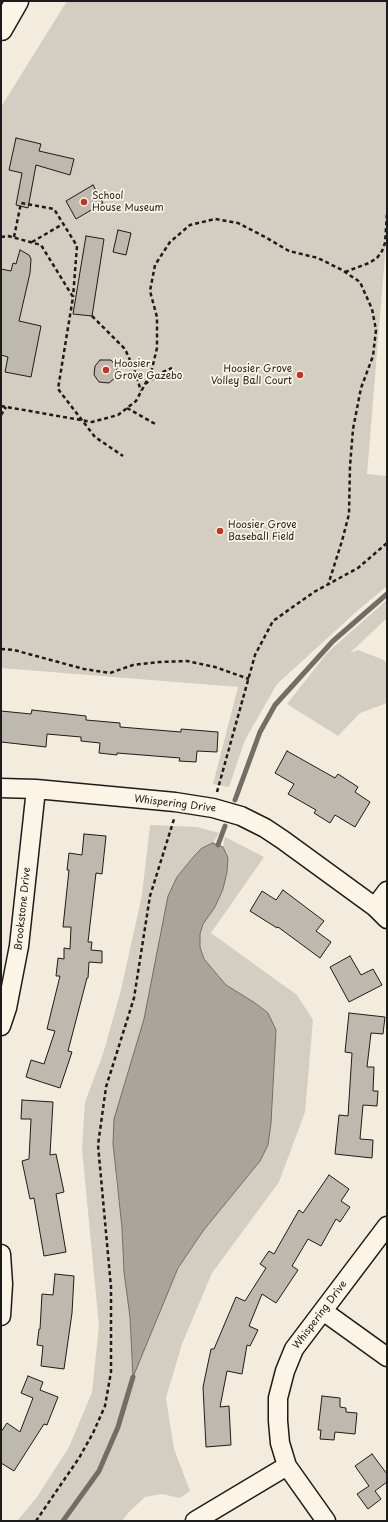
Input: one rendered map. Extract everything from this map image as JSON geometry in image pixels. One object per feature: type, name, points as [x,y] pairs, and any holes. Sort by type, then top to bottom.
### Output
[{"type":"main road","points":[[1,28],[17,1]]},
{"type":"street","name":"Whispering Drive","points":[[1,788],[36,789],[175,802],[213,808],[241,816],[265,828],[283,840],[381,913]]},
{"type":"street","name":"Brookstone Drive","points":[[1,1026],[7,1008],[19,946],[36,789]]},
{"type":"street","points":[[381,913],[387,891]]},
{"type":"street","name":"Whispering Drive","points":[[326,1521],[287,1466],[280,1444],[278,1398],[285,1370],[294,1349],[387,1226]]},
{"type":"street","points":[[1,1254],[3,1284],[1,1316]]},
{"type":"street","points":[[323,1311],[387,1357]]},
{"type":"street","points":[[195,1521],[287,1466]]},
{"type":"path","points":[[14,237],[21,203],[54,209],[77,246],[73,297],[58,389],[95,436],[124,456]]},
{"type":"path","points":[[345,272],[369,263],[377,258],[382,251],[385,243],[387,213]]},
{"type":"path","points":[[1,406],[92,422],[118,415],[136,401],[151,373],[157,348],[157,317],[150,291],[155,265],[170,242],[190,225],[215,219],[238,223],[289,251],[318,258],[345,272],[360,282],[372,309],[376,330],[373,356],[361,388],[353,429],[350,466],[349,514],[328,585]]},
{"type":"path","points":[[32,242],[64,224]]},
{"type":"path","points":[[1,237],[14,237],[40,245],[73,297]]},
{"type":"path","points":[[92,316],[125,349],[134,369],[141,392]]},
{"type":"path","points":[[145,384],[172,368]]},
{"type":"path","points":[[1,415],[6,407]]},
{"type":"path","points":[[127,408],[157,425]]},
{"type":"path","points":[[213,808],[255,655],[273,621],[314,592],[358,568],[387,543]]},
{"type":"path","points":[[1,649],[14,650],[84,669],[110,673],[133,665],[187,661],[215,667],[249,679]]},
{"type":"path","points":[[36,1521],[79,1458],[93,1433],[105,1406],[109,1386],[111,1372],[111,1287],[98,1145],[106,1087],[134,998],[150,896],[174,823],[175,802]]},
{"type":"shaded area","points":[[67,1],[387,1],[387,232],[367,474],[387,476],[387,586],[356,612],[277,684],[245,740],[229,787],[213,784],[238,687],[1,668],[1,107]]},
{"type":"shaded area","points":[[387,600],[387,618],[350,653],[358,650],[384,660],[387,664],[387,703],[360,713],[338,736],[287,704],[327,653]]},
{"type":"shaded area","points":[[150,825],[197,827],[219,833],[213,843],[202,848],[193,856],[177,877],[144,1019],[114,1119],[113,1144],[122,1228],[124,1272],[130,1317],[133,1375],[178,1268],[203,1231],[260,1161],[268,1145],[271,1123],[255,1003],[226,985],[204,959],[200,947],[200,934],[203,924],[215,907],[227,872],[228,858],[223,847],[225,837],[264,857],[211,933],[297,995],[313,1020],[305,1112],[279,1182],[212,1273],[182,1344],[166,1398],[174,1449],[190,1491],[180,1498],[162,1494],[145,1497],[122,1521],[17,1521],[37,1497],[69,1447],[92,1392],[99,1326],[82,1149],[85,1102],[103,1054],[121,990],[142,895]]},
{"type":"shaded area","points":[[213,843],[223,847],[228,858],[227,872],[223,889],[215,907],[203,924],[200,934],[200,947],[204,959],[226,985],[268,1013],[276,1030],[271,1123],[268,1145],[260,1161],[203,1231],[178,1268],[133,1377],[130,1317],[124,1272],[122,1228],[113,1144],[114,1119],[144,1019],[168,896],[177,877],[194,856],[202,848]]},
{"type":"building","points":[[16,138],[41,144],[39,151],[74,159],[70,175],[36,165],[28,208],[16,205],[22,173],[9,170]]},
{"type":"building","name":"School House Museum","points":[[93,185],[103,203],[76,219],[66,201]]},
{"type":"building","points":[[118,230],[131,233],[126,255],[113,252]]},
{"type":"building","points":[[86,236],[104,239],[92,316],[73,314]]},
{"type":"building","points":[[20,250],[29,255],[31,259],[30,273],[19,321],[41,326],[31,377],[5,372],[8,357],[1,355],[1,269],[11,271],[13,263],[16,264]]},
{"type":"building","name":"Hoosier Grove Gazebo","points":[[100,360],[111,360],[117,367],[116,377],[109,383],[99,382],[94,375],[95,366]]},
{"type":"building","points":[[32,710],[86,716],[86,720],[120,723],[120,727],[181,732],[181,729],[218,732],[217,752],[197,751],[196,762],[179,761],[180,758],[99,753],[100,743],[81,741],[81,737],[47,734],[46,747],[1,742],[1,711],[31,714]]},
{"type":"building","points":[[287,751],[335,778],[338,774],[358,787],[355,792],[370,802],[355,827],[335,815],[330,823],[314,813],[316,810],[288,794],[294,784],[275,773]]},
{"type":"building","points":[[84,834],[106,836],[102,874],[96,873],[88,942],[92,942],[91,950],[102,951],[102,963],[89,962],[88,978],[68,1051],[72,1052],[60,1088],[26,1077],[31,1060],[44,1064],[55,1031],[47,1029],[60,976],[56,976],[58,958],[64,959],[64,948],[70,949],[71,927],[63,927],[69,870],[67,870],[69,853],[82,855]]},
{"type":"building","points":[[283,890],[324,921],[316,931],[331,942],[320,958],[278,927],[277,928],[250,911],[262,891],[276,900]]},
{"type":"building","points":[[350,956],[361,975],[373,969],[382,985],[349,1002],[330,967]]},
{"type":"building","points":[[349,1013],[385,1017],[383,1034],[371,1033],[367,1067],[374,1067],[373,1091],[378,1091],[377,1106],[363,1105],[360,1139],[373,1140],[372,1158],[335,1154],[339,1115],[348,1116],[352,1053],[345,1052]]},
{"type":"building","points":[[22,1100],[53,1102],[50,1155],[56,1154],[64,1192],[56,1194],[66,1252],[44,1256],[34,1198],[30,1199],[22,1161],[29,1159],[31,1119],[21,1119]]},
{"type":"building","points":[[329,1175],[349,1189],[341,1201],[350,1207],[340,1222],[336,1219],[321,1246],[308,1239],[292,1266],[298,1270],[276,1303],[262,1294],[249,1326],[258,1330],[250,1346],[247,1345],[242,1374],[227,1371],[220,1407],[229,1406],[231,1445],[206,1447],[203,1387],[211,1349],[214,1349],[236,1297],[245,1301],[266,1268],[260,1264],[269,1251],[274,1254],[299,1210],[303,1213]]},
{"type":"building","points":[[55,1274],[74,1276],[72,1313],[64,1369],[41,1366],[43,1346],[37,1345],[40,1329],[42,1294],[53,1295]]},
{"type":"building","points":[[28,1376],[43,1382],[40,1390],[58,1397],[47,1425],[44,1424],[14,1471],[1,1463],[1,1432],[7,1423],[20,1432],[33,1398],[21,1393]]},
{"type":"building","points":[[322,1396],[340,1398],[340,1407],[346,1408],[346,1412],[357,1413],[355,1434],[335,1432],[334,1440],[320,1439],[321,1430],[318,1430]]},
{"type":"building","points":[[372,1454],[387,1474],[387,1482],[375,1491],[381,1499],[368,1509],[357,1494],[369,1486],[355,1466]]},
{"type":"waterway","points":[[235,800],[260,732],[275,705],[333,641],[387,594]]},
{"type":"waterway","points":[[218,845],[225,826]]},
{"type":"waterway","points":[[63,1521],[99,1471],[118,1427],[133,1377]]},
{"type":"place","name":"School House Museum","points":[[84,202]]},
{"type":"place","name":"Hoosier Grove Gazebo","points":[[106,370]]},
{"type":"place","name":"Hoosier Grove Volley Ball Court","points":[[300,375]]},
{"type":"place","name":"Hoosier Grove Baseball Field","points":[[220,531]]}]
